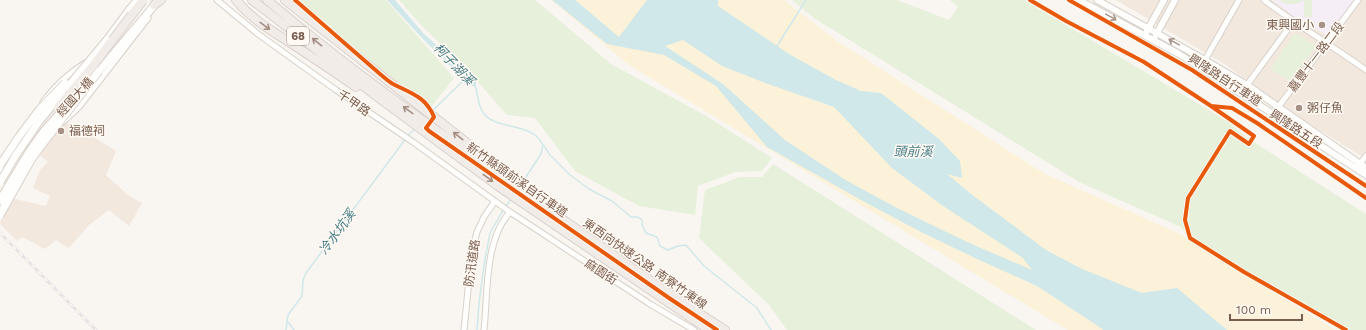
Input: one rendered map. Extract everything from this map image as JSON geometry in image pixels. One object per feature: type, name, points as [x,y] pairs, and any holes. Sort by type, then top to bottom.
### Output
[{"type":"highway","points":[[130,9],[136,0]]},
{"type":"highway","points":[[16,155],[85,76],[143,0]]},
{"type":"highway","points":[[232,0],[270,30],[328,68],[397,117],[434,139]]},
{"type":"highway","points":[[236,0],[244,10]]},
{"type":"highway","name":"東西向快速公路 南寮竹東線","points":[[252,0],[346,69],[644,277],[696,313],[725,330]]},
{"type":"highway","name":"東西向快速公路 南寮竹東線","points":[[267,0],[346,69],[434,139],[498,186],[709,330]]},
{"type":"highway","points":[[285,0],[554,213]]},
{"type":"highway","points":[[292,0],[315,23]]},
{"type":"main road","name":"經國大橋","points":[[0,200],[29,152],[44,131],[84,85],[99,72],[158,1]]},
{"type":"main road","name":"經國大橋","points":[[0,182],[40,120],[107,40],[130,9]]},
{"type":"main road","points":[[0,165],[39,110],[107,40]]},
{"type":"main road","points":[[0,214],[31,160],[99,72]]},
{"type":"street","points":[[0,160],[48,96],[77,68],[97,56],[122,25],[136,0]]},
{"type":"street","name":"千甲路","points":[[217,0],[265,39],[336,90],[413,142],[510,212]]},
{"type":"street","name":"興隆路五段","points":[[1079,0],[1179,54],[1358,166]]},
{"type":"street","name":"興隆路五段","points":[[1097,0],[1158,33],[1247,86],[1366,172]]},
{"type":"street","points":[[1144,35],[1164,0]]},
{"type":"street","points":[[1154,40],[1175,0]]},
{"type":"street","points":[[1205,60],[1239,0]]},
{"type":"street","points":[[1264,0],[1293,22],[1326,42],[1366,70]]},
{"type":"street","name":"嘉豐十一路二段","points":[[1273,114],[1358,0]]},
{"type":"street","points":[[0,200],[8,198],[21,181],[34,158],[60,125],[75,111],[158,1]]},
{"type":"street","points":[[1247,86],[1293,22]]},
{"type":"street","points":[[77,68],[87,73],[95,85]]},
{"type":"street","points":[[64,80],[72,88],[86,97]]},
{"type":"street","points":[[0,175],[12,151],[56,97],[64,80]]},
{"type":"street","points":[[0,214],[4,201],[27,162],[55,123],[68,109],[82,102]]},
{"type":"street","points":[[1358,166],[1366,156]]},
{"type":"street","name":"防汛道路","points":[[464,330],[472,250],[477,232],[484,217],[495,201]]},
{"type":"street","points":[[484,330],[491,253],[496,235],[503,220],[510,212]]},
{"type":"street","name":"麻園街","points":[[510,212],[650,304],[694,330]]},
{"type":"shaded area","points":[[1116,0],[1366,0],[1366,159],[1302,119],[1226,65]]},
{"type":"shaded area","name":"東興國小","points":[[1272,0],[1354,0],[1328,36],[1292,15]]},
{"type":"shaded area","points":[[62,120],[77,127],[116,151],[106,175],[129,196],[142,203],[129,226],[109,210],[89,225],[69,248],[56,240],[45,249],[22,237],[17,241],[0,224],[4,210],[11,198],[46,206],[50,196],[33,188],[40,170],[48,162],[37,153]]},
{"type":"green space","points":[[292,0],[386,0],[454,78],[431,107],[317,22]]},
{"type":"green space","points":[[399,0],[535,0],[611,64],[708,117],[772,158],[762,171],[735,172],[698,186],[695,215],[639,206],[575,171],[535,118],[507,115],[463,65],[423,27]]},
{"type":"green space","points":[[792,0],[897,0],[949,20],[958,7],[950,0],[1024,0],[1227,121],[1249,139],[1366,214],[1366,330],[1339,330],[1190,239],[1181,227],[1079,182],[814,18]]},
{"type":"green space","points":[[1279,0],[1304,0],[1292,4]]},
{"type":"green space","points":[[1304,0],[1312,0],[1312,17],[1304,17]]},
{"type":"green space","points":[[1295,33],[1316,46],[1290,81],[1270,69]]},
{"type":"green space","points":[[773,164],[1036,330],[787,330],[769,305],[699,238],[705,190],[740,177],[762,177]]},
{"type":"sand","points":[[551,0],[784,0],[837,41],[1045,174],[1178,233],[1335,330],[1068,330],[629,65]]},
{"type":"water","points":[[387,0],[395,0],[424,34],[472,77],[476,82],[476,88],[465,81]]},
{"type":"water","name":"頭前溪","points":[[552,0],[575,0],[619,37],[647,0],[718,0],[718,6],[789,54],[836,80],[861,91],[881,93],[939,139],[960,161],[962,178],[947,174],[971,194],[1046,250],[1082,269],[1142,293],[1177,288],[1227,330],[1104,330],[1037,286],[919,231],[767,147],[716,86],[664,55],[607,44]],"holes":[[[683,40],[722,66],[834,107],[892,168],[943,206],[1023,258],[1032,270],[967,242],[895,207],[844,179],[785,140],[723,84],[665,46]]]},
{"type":"waterway","points":[[777,46],[806,0]]},
{"type":"waterway","name":"冷水坑溪","points":[[431,112],[464,80]]},
{"type":"waterway","name":"柯子湖溪","points":[[476,88],[480,108],[484,114],[495,122],[529,132],[536,136],[543,145],[541,154],[520,186]]},
{"type":"waterway","name":"冷水坑溪","points":[[407,136],[416,128]]},
{"type":"waterway","name":"冷水坑溪","points":[[286,330],[288,315],[302,296],[303,280],[306,273],[404,141]]},
{"type":"waterway","points":[[544,146],[550,155],[570,175],[589,189],[612,201],[631,217],[638,217],[642,220],[642,225],[646,233],[657,237],[660,246],[668,250],[686,245],[704,266],[757,308],[771,330]]},
{"type":"waterway","name":"柯子湖溪","points":[[477,330],[484,265],[490,233],[511,199]]},
{"type":"waterway","points":[[288,322],[294,330]]},
{"type":"railway","points":[[0,233],[96,330]]},
{"type":"cycle path","name":"新竹縣頭前溪自行車道","points":[[295,0],[388,81],[412,93],[422,100],[431,110],[434,117],[426,128],[429,131],[717,330]]},
{"type":"cycle path","points":[[1030,0],[1066,21],[1144,62],[1254,136],[1249,144],[1230,131],[1188,198],[1185,220],[1190,238],[1244,272],[1346,330]]},
{"type":"cycle path","name":"興隆路自行車道","points":[[1069,0],[1192,70],[1366,186]]},
{"type":"cycle path","points":[[1211,106],[1232,108],[1257,123],[1366,198]]},
{"type":"place","name":"東興國小","points":[[1322,25]]},
{"type":"place","name":"粥仔魚","points":[[1299,108]]},
{"type":"place","name":"福德祠","points":[[61,131]]}]
